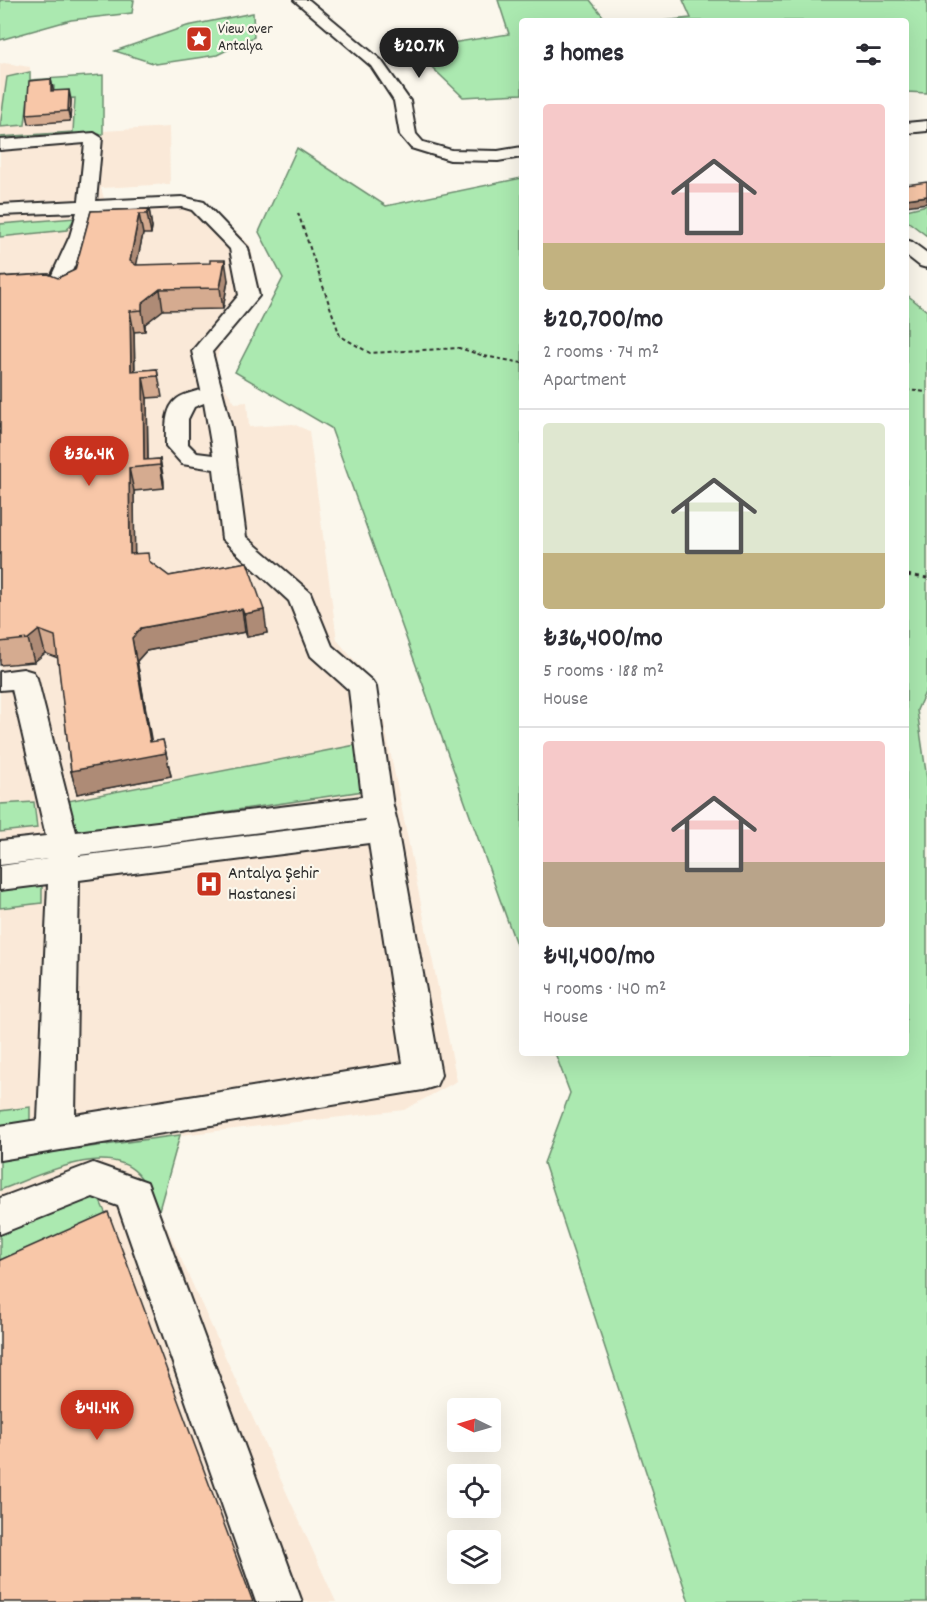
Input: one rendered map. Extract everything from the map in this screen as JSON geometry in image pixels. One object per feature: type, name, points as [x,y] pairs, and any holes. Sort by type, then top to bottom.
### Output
[{"type":"street","points":[[297,0],[376,63],[402,101],[408,135],[417,145],[450,155],[498,156],[519,152]]},
{"type":"street","points":[[310,0],[383,57],[414,101],[421,136],[429,143],[447,149],[474,152],[519,147]]},
{"type":"street","points":[[909,128],[927,126]]},
{"type":"street","points":[[0,145],[94,138],[87,208],[79,236],[59,280],[0,284]]},
{"type":"street","points":[[0,153],[93,147]]},
{"type":"street","points":[[0,210],[71,206],[87,208],[182,202],[198,206],[239,248],[249,296],[202,351],[221,429],[234,539],[301,598],[320,650],[362,687],[423,1075],[0,1143]]},
{"type":"street","points":[[0,220],[64,215],[87,208]]},
{"type":"street","points":[[909,236],[927,249]]},
{"type":"street","points":[[909,248],[927,262]]},
{"type":"street","points":[[212,393],[185,403],[177,419],[177,446],[190,459],[225,464]]},
{"type":"street","points":[[0,681],[23,678],[64,858],[62,992],[56,1135]]},
{"type":"street","points":[[0,878],[64,858],[381,818]]},
{"type":"street","points":[[0,853],[64,858]]},
{"type":"street","points":[[0,1216],[93,1180],[133,1194],[279,1602]]},
{"type":"path","points":[[298,213],[340,336],[370,353],[459,348],[484,356],[519,362]]},
{"type":"path","points":[[909,390],[927,392]]},
{"type":"path","points":[[909,575],[927,578]]},
{"type":"shaded area","name":"Antalya Şehir Hastanesi","points":[[0,64],[30,67],[30,80],[103,75],[103,131],[169,127],[170,184],[101,188],[105,202],[181,197],[203,201],[250,245],[261,295],[220,345],[214,371],[235,403],[247,402],[249,427],[293,424],[309,431],[337,640],[377,687],[457,1081],[404,1110],[181,1135],[159,1210],[336,1602],[0,1602]]},
{"type":"green space","points":[[0,0],[134,0],[132,13],[71,20],[0,40]]},
{"type":"green space","points":[[498,0],[590,0],[605,18],[519,18],[519,94],[463,97],[413,49],[509,34]]},
{"type":"green space","points":[[683,0],[927,0],[927,93],[909,92],[909,18],[691,18]]},
{"type":"green space","points":[[253,13],[254,37],[217,55],[156,64],[115,51],[187,26]]},
{"type":"green space","points":[[30,72],[30,80],[103,75],[103,134],[0,141],[0,137],[73,132],[75,98],[54,99],[54,86],[29,88],[25,125],[0,127],[7,77]]},
{"type":"green space","points":[[297,148],[386,206],[519,179],[519,953],[331,428],[235,372],[283,278],[259,232]]},
{"type":"green space","points":[[927,205],[927,236],[909,222],[909,209]]},
{"type":"green space","points":[[75,218],[67,230],[0,237],[0,224]]},
{"type":"green space","points":[[909,296],[927,311],[927,688],[917,710],[927,779],[927,1602],[689,1602],[544,1163],[570,1093],[556,1056],[909,1056]]},
{"type":"green space","points":[[356,745],[363,791],[78,834],[68,801]]},
{"type":"green space","points":[[34,802],[37,828],[0,832],[0,804]]},
{"type":"green space","points":[[42,885],[42,903],[0,908],[0,890]]},
{"type":"green space","points":[[30,1107],[30,1123],[0,1127],[0,1111]]},
{"type":"green space","points":[[180,1135],[159,1210],[138,1174],[125,1164],[108,1160],[71,1164],[0,1190],[0,1159]]},
{"type":"green space","points":[[96,1192],[109,1221],[0,1268],[0,1230]]},
{"type":"building","points":[[51,79],[51,91],[69,90],[68,111],[27,114],[29,81]]},
{"type":"building","points":[[927,182],[927,196],[909,199],[909,185]]},
{"type":"building","points":[[149,209],[147,214],[139,214],[130,261],[136,265],[210,263],[210,260],[225,260],[220,288],[160,289],[142,303],[142,310],[130,311],[131,371],[157,369],[158,376],[143,377],[144,460],[160,459],[160,465],[129,468],[130,554],[148,553],[149,561],[169,576],[247,562],[264,610],[244,614],[242,609],[141,628],[132,638],[150,742],[163,740],[166,753],[71,771],[55,636],[39,630],[28,639],[0,642],[0,277],[48,274],[58,278],[75,270],[91,211]]},
{"type":"building","points":[[108,1212],[253,1602],[0,1602],[0,1260]]},
{"type":"place","name":"View over Antalya","points":[[199,39]]},
{"type":"place","name":"Antalya Şehir Hastanesi","points":[[209,884]]}]
